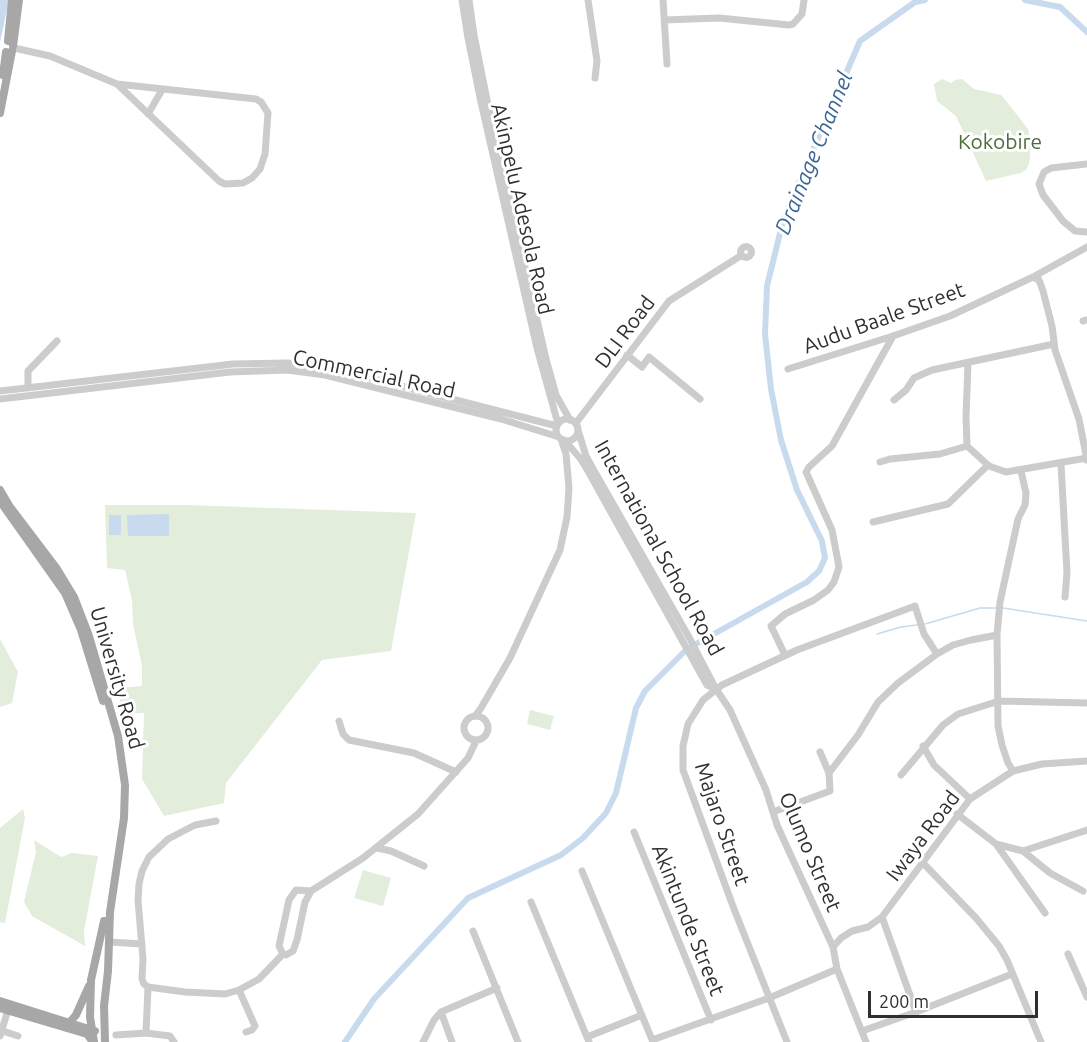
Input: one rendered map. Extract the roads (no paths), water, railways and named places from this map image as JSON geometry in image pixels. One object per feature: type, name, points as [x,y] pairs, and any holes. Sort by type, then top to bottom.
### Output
[{"type":"main road","points":[[0,88],[11,48],[12,0]]},
{"type":"main road","points":[[0,113],[19,0]]},
{"type":"main road","name":"University Road","points":[[0,490],[10,507],[57,569],[74,597],[89,636],[116,728],[123,768],[124,818],[110,912],[103,1042]]},
{"type":"main road","name":"University Road","points":[[0,501],[53,574],[71,605],[107,712],[114,741],[120,788],[119,816],[102,938],[96,953],[91,980],[91,1029],[94,1042]]},
{"type":"main road","points":[[95,966],[96,972],[100,975],[105,975],[108,971]]},
{"type":"main road","points":[[70,1022],[76,1015],[91,980]]},
{"type":"main road","points":[[0,1001],[91,1029],[97,1032],[103,1042]]},
{"type":"main road","points":[[81,1032],[91,1029],[99,1021],[104,1006]]},
{"type":"main road","points":[[4,1009],[81,1032],[94,1042]]},
{"type":"street","name":"Akinpelu Adesola Road","points":[[462,0],[474,71],[537,348],[558,425]]},
{"type":"street","name":"Akinpelu Adesola Road","points":[[469,0],[487,100],[546,359],[556,395],[575,424]]},
{"type":"street","points":[[588,0],[597,61],[595,78]]},
{"type":"street","points":[[663,0],[667,64]]},
{"type":"street","points":[[664,20],[719,18],[789,25],[793,24],[802,14],[804,0]]},
{"type":"street","points":[[11,48],[50,56],[117,84],[244,97],[261,102],[268,113],[269,120],[265,154],[260,169],[252,178],[243,183],[225,184],[219,181],[117,84]]},
{"type":"street","points":[[148,114],[162,90]]},
{"type":"street","points":[[1087,164],[1052,168],[1044,172],[1040,184],[1043,195],[1063,221],[1075,231],[1087,232]]},
{"type":"street","name":"Audu Baale Street","points":[[788,369],[950,316],[1033,277],[1087,247]]},
{"type":"street","name":"DLI Road","points":[[575,424],[669,301],[742,255]]},
{"type":"street","points":[[968,363],[967,446],[988,465],[995,470],[1006,472],[1087,459],[1084,424],[1053,344],[1052,326],[1046,300],[1039,280],[1033,277]]},
{"type":"street","points":[[785,655],[771,626],[785,614],[814,600],[828,590],[834,582],[839,567],[832,530],[806,472],[832,446],[893,336]]},
{"type":"street","points":[[28,388],[28,371],[57,341]]},
{"type":"street","points":[[894,400],[906,390],[914,378],[932,370],[1053,344]]},
{"type":"street","points":[[627,356],[642,367],[649,357],[700,399]]},
{"type":"street","name":"Commercial Road","points":[[0,391],[233,364],[288,363],[358,375],[558,425]]},
{"type":"street","name":"Commercial Road","points":[[0,399],[230,372],[287,370],[325,375],[501,419],[561,439]]},
{"type":"street","points":[[475,716],[510,658],[560,550],[567,518],[568,466],[561,439],[556,430],[562,421],[575,424],[574,439],[561,439]]},
{"type":"street","name":"International School Road","points":[[575,424],[592,467],[700,666],[716,689]]},
{"type":"street","name":"International School Road","points":[[561,439],[582,461],[687,641]]},
{"type":"street","points":[[880,462],[940,454],[967,446]]},
{"type":"street","points":[[568,466],[573,462],[582,461]]},
{"type":"street","points":[[1061,464],[1068,573],[1065,597]]},
{"type":"street","points":[[873,522],[948,504],[988,465]]},
{"type":"street","points":[[1013,771],[1008,763],[999,734],[997,635],[1000,602],[1018,519],[1025,504],[1026,493],[1021,471]]},
{"type":"street","name":"Majaro Street","points":[[787,1042],[683,770],[683,746],[688,723],[703,700],[716,689],[785,655],[915,606],[920,625],[937,654]]},
{"type":"street","points":[[829,773],[858,735],[878,702],[898,683],[937,654],[962,642],[997,635]]},
{"type":"street","name":"Olumo Street","points":[[716,689],[730,710],[766,790],[787,847],[833,947],[837,969],[866,1042]]},
{"type":"street","points":[[901,775],[923,746],[943,725],[958,714],[999,701],[1087,703]]},
{"type":"street","points":[[475,716],[485,721],[488,729],[484,738],[476,741],[468,738],[464,727],[469,718],[475,716]]},
{"type":"street","points":[[339,721],[343,734],[349,741],[414,753],[456,772]]},
{"type":"street","points":[[147,987],[225,994],[239,990],[259,979],[283,954],[287,955],[294,948],[305,902],[311,891],[377,848],[418,814],[468,758],[476,741]]},
{"type":"street","points":[[923,746],[934,765],[970,799]]},
{"type":"street","points":[[773,812],[830,791],[829,773],[820,752]]},
{"type":"street","name":"Iwaya Road","points":[[833,947],[852,931],[868,927],[882,917],[970,799],[1013,771],[1041,764],[1087,761]]},
{"type":"street","points":[[957,814],[996,844],[1045,914]]},
{"type":"street","points":[[146,1033],[147,987],[142,979],[139,884],[149,857],[159,846],[179,832],[195,825],[216,821]]},
{"type":"street","points":[[1023,851],[1087,830]]},
{"type":"street","name":"Akintunde Street","points":[[634,832],[711,1020]]},
{"type":"street","points":[[996,844],[1023,851],[1050,873],[1083,891]]},
{"type":"street","points":[[377,848],[391,851],[424,866]]},
{"type":"street","points":[[923,863],[989,934],[1007,960],[1041,1042]]},
{"type":"street","points":[[582,871],[652,1041],[769,998],[837,969]]},
{"type":"street","points":[[283,954],[279,946],[289,900],[296,890],[311,891]]},
{"type":"street","points":[[531,902],[588,1040],[642,1015]]},
{"type":"street","points":[[882,917],[916,1012]]},
{"type":"street","points":[[473,931],[518,1042]]},
{"type":"street","points":[[109,942],[142,944]]},
{"type":"street","points":[[1068,954],[1087,997]]},
{"type":"street","points":[[862,1031],[1012,974]]},
{"type":"street","points":[[423,1042],[434,1020],[441,1012],[497,988]]},
{"type":"street","points":[[239,990],[255,1026],[246,1032]]},
{"type":"street","points":[[4,1009],[1,1032],[18,1036]]},
{"type":"street","points":[[441,1012],[453,1042]]},
{"type":"street","points":[[116,1035],[146,1033],[170,1036],[174,1042]]},
{"type":"water","points":[[0,0],[9,0],[0,42]]},
{"type":"water","points":[[169,514],[169,536],[128,536],[127,515]]},
{"type":"water","points":[[109,515],[121,515],[121,535],[109,535]]},
{"type":"waterway","name":"Drainage Channel","points":[[345,1042],[374,999],[468,898],[561,855],[583,838],[606,813],[616,793],[636,708],[645,691],[687,649],[807,582],[819,571],[825,558],[822,541],[797,490],[781,440],[771,389],[765,334],[767,286],[784,217],[860,41],[915,2],[925,0]]},
{"type":"waterway","name":"Drainage Channel","points":[[1025,0],[1060,7],[1087,32]]},
{"type":"waterway","points":[[925,624],[980,608],[996,608]]},
{"type":"waterway","points":[[1003,608],[1087,621]]},
{"type":"waterway","points":[[877,634],[917,625]]},
{"type":"park label","name":"Kokobire","points":[[1000,142]]}]
